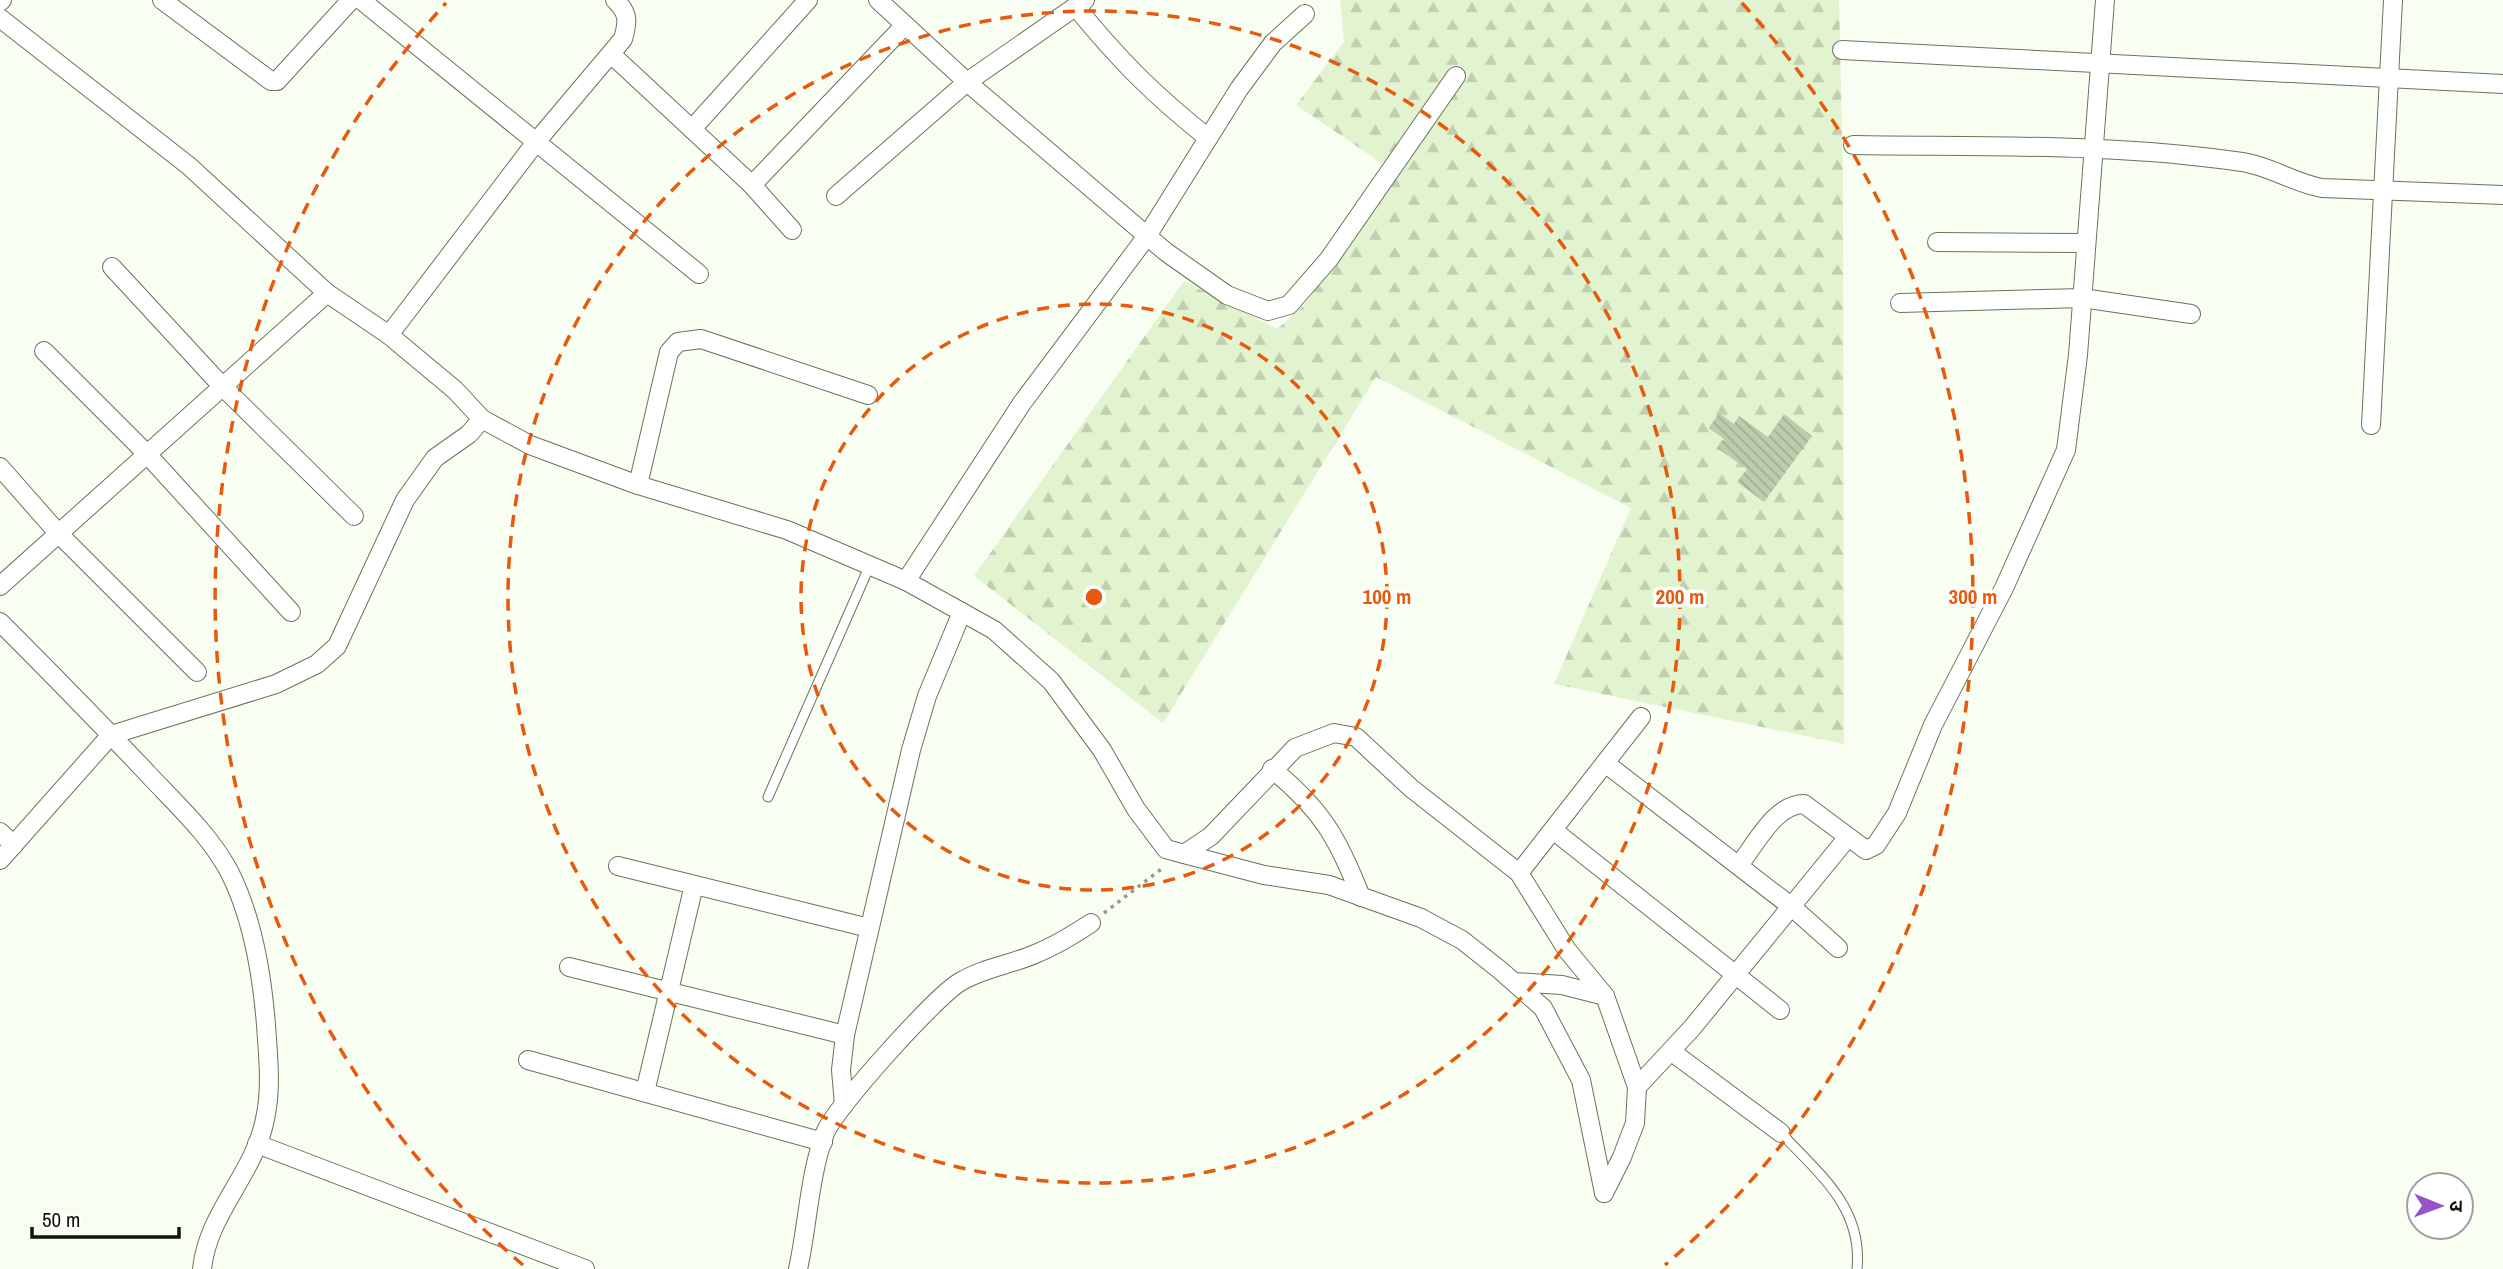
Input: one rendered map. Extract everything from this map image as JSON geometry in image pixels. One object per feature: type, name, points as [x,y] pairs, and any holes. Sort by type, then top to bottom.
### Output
[{"type":"street","points":[[162,0],[271,81],[277,81],[351,0]]},
{"type":"street","points":[[361,0],[699,274]]},
{"type":"street","points":[[389,335],[536,142],[623,39],[628,23],[626,14],[615,0]]},
{"type":"street","points":[[692,129],[808,0]]},
{"type":"street","points":[[1739,865],[1781,810],[1796,804],[1804,804],[1866,849],[1876,845],[1898,813],[1933,725],[2004,588],[2066,450],[2082,298],[2091,149],[2105,0]]},
{"type":"street","points":[[2371,425],[2393,0]]},
{"type":"street","points":[[884,1],[967,82],[1147,236],[1227,295],[1268,311],[1289,305],[1329,259],[1456,76]]},
{"type":"street","points":[[836,197],[967,82],[1080,3],[1121,62],[1162,101],[1208,138]]},
{"type":"street","points":[[906,581],[1022,403],[1147,236],[1208,138],[1273,43],[1305,14]]},
{"type":"street","points":[[0,18],[189,166],[327,293],[389,335],[455,390],[482,419],[530,445],[638,485],[787,530],[906,581],[994,630],[1051,681],[1102,750],[1136,809],[1166,849],[1184,854],[1264,875],[1329,886],[1421,918],[1462,940],[1543,1008],[1581,1080],[1604,1193],[1635,1123],[1637,1087],[1605,996],[1567,950],[1519,873],[1411,788],[1356,737],[1334,733],[1295,748],[1272,769],[1211,836],[1184,854]]},
{"type":"street","points":[[752,185],[905,24]]},
{"type":"street","points":[[1842,50],[2503,84]]},
{"type":"street","points":[[611,54],[752,185],[792,230]]},
{"type":"street","points":[[1853,145],[2091,149],[2244,162],[2303,184],[2384,191],[2503,195]]},
{"type":"street","points":[[1937,242],[2085,243]]},
{"type":"street","points":[[112,267],[221,385],[354,516]]},
{"type":"street","points":[[0,586],[221,385],[327,293]]},
{"type":"street","points":[[1900,303],[2082,298],[2191,314]]},
{"type":"street","points":[[638,485],[669,352],[678,342],[701,340],[868,395]]},
{"type":"street","points":[[44,351],[146,453],[291,612]]},
{"type":"street","points":[[0,860],[111,735],[276,684],[317,664],[337,646],[405,500],[435,458],[469,434],[482,419]]},
{"type":"street","points":[[0,467],[58,533],[197,672]]},
{"type":"street","points":[[844,1105],[841,1070],[845,1035],[911,750],[928,695],[962,612]]},
{"type":"street","points":[[0,622],[193,822],[228,869],[243,904],[264,999],[270,1082],[265,1121],[257,1144],[249,1166],[218,1214],[207,1241],[202,1269]]},
{"type":"street","points":[[1519,873],[1641,717]]},
{"type":"street","points":[[1605,763],[1792,906],[1838,948]]},
{"type":"street","points":[[1272,769],[1316,809],[1341,847],[1361,897]]},
{"type":"street","points":[[1553,830],[1780,1010]]},
{"type":"street","points":[[0,832],[14,845]]},
{"type":"street","points":[[1637,1087],[1672,1052],[1848,837]]},
{"type":"street","points":[[618,866],[869,928]]},
{"type":"street","points":[[645,1093],[694,885]]},
{"type":"street","points":[[798,1269],[815,1168],[826,1130],[844,1105],[936,1001],[956,984],[974,975],[1034,955],[1091,923]]},
{"type":"street","points":[[569,967],[845,1035]]},
{"type":"street","points":[[1514,982],[1562,985],[1605,996]]},
{"type":"street","points":[[1672,1052],[1781,1133]]},
{"type":"street","points":[[528,1060],[823,1142]]},
{"type":"street","points":[[257,1144],[585,1269]]},
{"type":"lane","points":[[768,797],[870,565]]},
{"type":"lane","points":[[1781,1133],[1843,1200],[1854,1227],[1857,1269]]},
{"type":"path","points":[[1091,923],[1184,854]]},
{"type":"green space","points":[[1340,0],[1839,0],[1843,179],[1844,744],[1554,684],[1631,508],[1376,377],[1163,723],[974,576],[1184,281],[1277,329],[1304,305],[1468,75],[1453,65],[1383,164],[1296,105],[1344,42]]},
{"type":"building","points":[[1719,413],[1734,424],[1739,416],[1768,437],[1784,414],[1812,436],[1764,502],[1737,482],[1747,469],[1717,448],[1724,439],[1709,428]]}]
